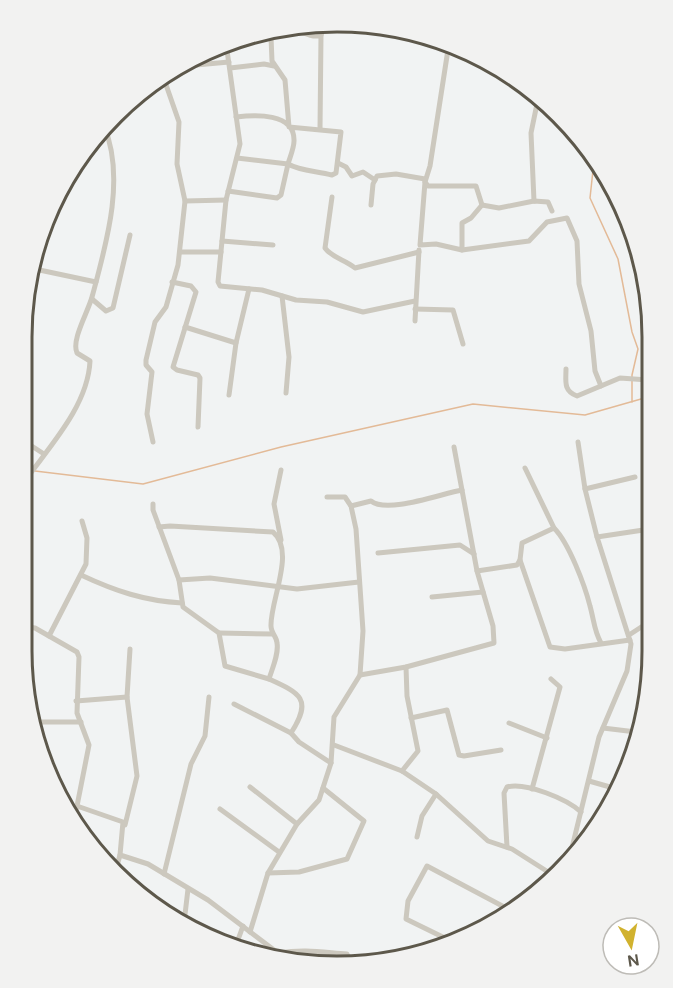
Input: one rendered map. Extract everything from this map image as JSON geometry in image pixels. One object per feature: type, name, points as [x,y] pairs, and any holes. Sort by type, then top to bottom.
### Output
[{"type":"street","points":[[320,129],[322,32]]},
{"type":"street","points":[[303,33],[315,37],[321,35]]},
{"type":"street","points":[[228,191],[277,198],[281,195],[294,140],[289,127],[285,80],[274,66],[270,52],[271,39]]},
{"type":"street","points":[[227,52],[240,144],[226,200],[218,282],[220,286],[327,302],[363,312],[415,301]]},
{"type":"street","points":[[415,321],[425,181],[447,53]]},
{"type":"street","points":[[197,66],[264,64],[274,66]]},
{"type":"street","points":[[153,442],[147,414],[152,372],[146,366],[146,360],[155,322],[166,308],[180,252],[185,201],[177,164],[179,122],[165,84]]},
{"type":"street","points":[[534,201],[531,133],[537,106]]},
{"type":"street","points":[[236,117],[264,114],[289,127],[341,132],[335,175],[296,168],[288,164],[237,158]]},
{"type":"street","points":[[32,471],[79,402],[87,380],[90,361],[77,353],[75,345],[92,299],[112,211],[114,164],[107,135]]},
{"type":"street","points":[[338,163],[346,167],[352,176],[363,172],[375,180]]},
{"type":"street","points":[[371,205],[377,176],[396,174],[425,181],[428,186],[476,186],[482,205]]},
{"type":"street","points":[[332,197],[325,248],[329,253],[347,261],[355,268],[419,252]]},
{"type":"street","points":[[185,201],[226,200]]},
{"type":"street","points":[[482,205],[498,208],[534,201],[548,202],[552,211]]},
{"type":"street","points":[[462,250],[462,223],[471,218],[482,205]]},
{"type":"street","points":[[420,245],[436,244],[462,250],[529,241],[547,222],[567,218],[577,242],[579,284],[591,331],[595,371],[601,386]]},
{"type":"street","points":[[92,299],[106,311],[113,308],[130,236]]},
{"type":"street","points":[[222,241],[273,245]]},
{"type":"street","points":[[180,252],[221,252]]},
{"type":"street","points":[[39,270],[96,282]]},
{"type":"street","points":[[172,282],[191,286],[196,292],[172,367],[198,375],[200,378],[198,427]]},
{"type":"street","points":[[229,394],[236,343],[249,289]]},
{"type":"street","points":[[282,296],[288,357],[286,393]]},
{"type":"street","points":[[415,309],[453,310],[463,344]]},
{"type":"street","points":[[185,327],[236,343]]},
{"type":"street","points":[[566,369],[565,387],[570,394],[577,396],[620,378],[642,380]]},
{"type":"street","points":[[573,844],[603,728],[627,671],[630,638],[597,537],[585,489],[578,442]]},
{"type":"street","points":[[32,446],[44,454]]},
{"type":"street","points":[[360,675],[406,667],[494,643],[493,626],[477,571],[454,447]]},
{"type":"street","points":[[525,468],[576,567],[590,606],[595,634],[601,643]]},
{"type":"street","points":[[269,679],[278,649],[271,626],[282,544],[274,504],[281,470]]},
{"type":"street","points":[[585,489],[635,477]]},
{"type":"street","points":[[351,506],[371,501],[381,507],[398,507],[415,500],[462,490]]},
{"type":"street","points":[[250,932],[267,873],[297,824],[309,814],[323,788],[334,745],[334,717],[360,675],[363,631],[356,529],[351,506],[345,497],[327,497]]},
{"type":"street","points":[[153,504],[179,580],[182,603],[188,612],[219,633],[273,634]]},
{"type":"street","points":[[49,636],[86,564],[87,546],[82,521]]},
{"type":"street","points":[[159,527],[170,525],[273,532],[282,544]]},
{"type":"street","points":[[554,528],[522,543],[520,560],[550,647],[565,649],[630,638],[642,628]]},
{"type":"street","points":[[597,537],[642,530]]},
{"type":"street","points":[[378,552],[460,545],[474,554]]},
{"type":"street","points":[[477,571],[510,567],[520,560]]},
{"type":"street","points":[[81,574],[118,592],[154,602],[182,603]]},
{"type":"street","points":[[179,580],[210,578],[302,589],[359,582]]},
{"type":"street","points":[[432,597],[483,592]]},
{"type":"street","points":[[32,628],[77,652],[79,657],[76,701],[89,745],[89,754],[76,810]]},
{"type":"street","points":[[219,633],[225,666],[269,679],[298,693],[302,698],[303,707],[291,733]]},
{"type":"street","points":[[118,864],[136,776],[126,697],[130,649]]},
{"type":"street","points":[[402,771],[418,751],[411,718],[413,714],[407,696],[406,667]]},
{"type":"street","points":[[532,789],[560,687],[551,679]]},
{"type":"street","points":[[76,701],[126,697]]},
{"type":"street","points":[[164,874],[191,764],[205,736],[208,697]]},
{"type":"street","points":[[234,704],[291,733],[299,742],[331,763]]},
{"type":"street","points":[[411,718],[447,710],[459,755],[501,750]]},
{"type":"street","points":[[40,722],[81,722]]},
{"type":"street","points":[[509,723],[547,738]]},
{"type":"street","points":[[603,728],[631,731]]},
{"type":"street","points":[[334,745],[402,771],[436,794],[488,842],[507,847],[547,872]]},
{"type":"street","points":[[589,781],[610,787]]},
{"type":"street","points":[[507,847],[504,793],[511,786],[532,789],[557,797],[581,812]]},
{"type":"street","points":[[250,787],[297,824]]},
{"type":"street","points":[[267,873],[299,872],[347,859],[364,821],[323,788]]},
{"type":"street","points":[[417,837],[422,816],[436,794]]},
{"type":"street","points":[[77,806],[120,820],[125,825]]},
{"type":"street","points":[[220,809],[279,852]]},
{"type":"street","points":[[120,855],[148,864],[243,926],[274,950]]},
{"type":"street","points":[[443,937],[406,919],[408,901],[427,866],[504,907]]},
{"type":"street","points":[[185,916],[188,889]]},
{"type":"street","points":[[238,940],[243,926]]},
{"type":"street","points":[[283,952],[297,949],[322,950],[347,956]]},
{"type":"waterway","points":[[593,171],[590,198],[618,259],[632,332],[638,349],[632,375],[632,402]]},
{"type":"waterway","points":[[35,471],[143,484],[281,447],[473,404],[585,415],[642,399]]}]
